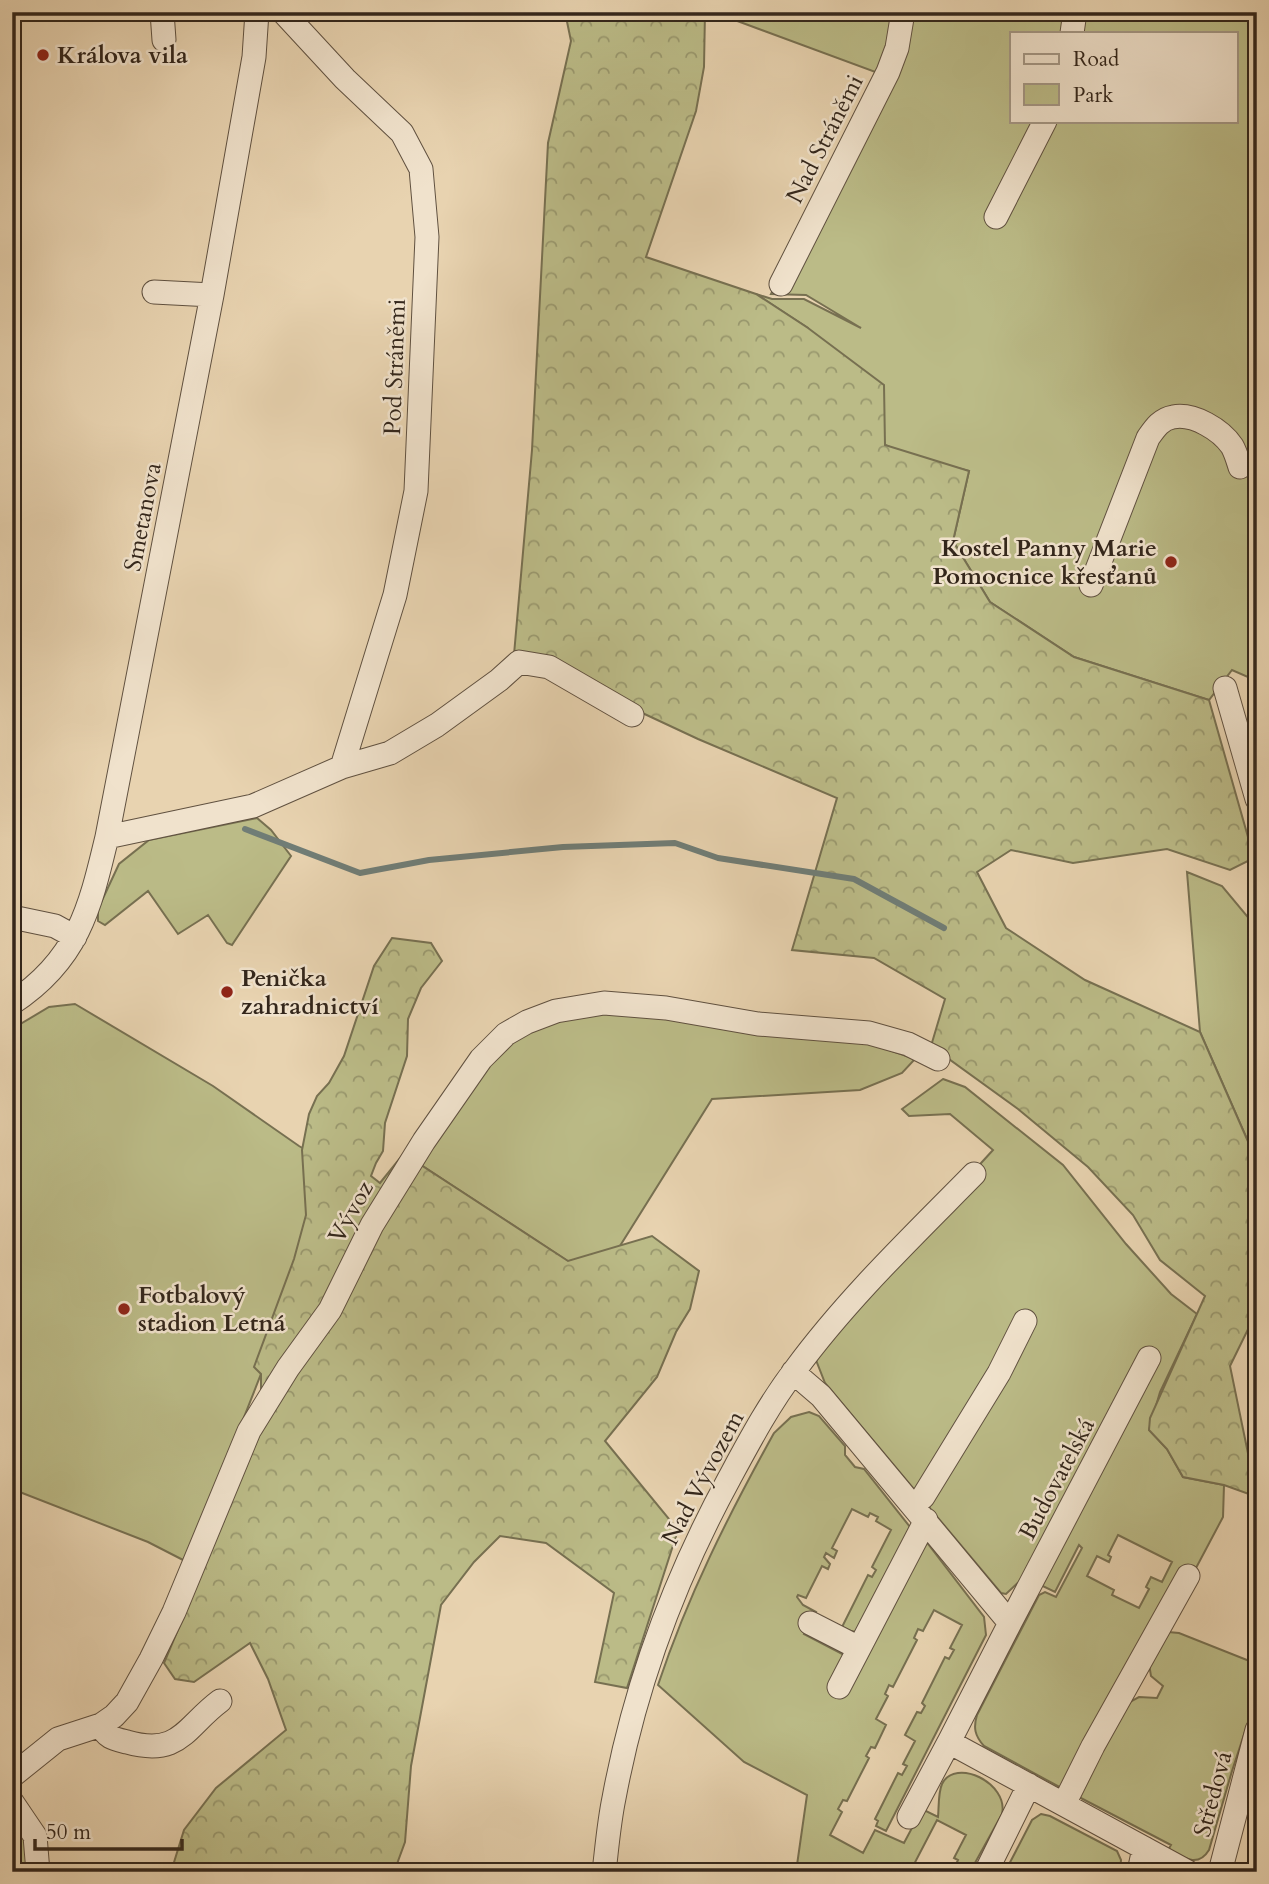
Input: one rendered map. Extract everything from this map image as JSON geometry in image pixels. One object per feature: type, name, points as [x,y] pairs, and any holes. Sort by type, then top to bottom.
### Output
[{"type":"street","points":[[162,12],[164,40]]},
{"type":"street","name":"Smetanova","points":[[12,1003],[54,965],[75,937],[93,896],[107,837],[212,295],[254,57],[257,12]]},
{"type":"street","name":"Pod Stráněmi","points":[[283,12],[345,79],[402,132],[421,169],[425,204],[427,237],[416,491],[395,595],[342,767]]},
{"type":"street","name":"Nad Stráněmi","points":[[781,284],[888,72],[897,48],[903,12]]},
{"type":"street","points":[[1072,32],[1076,12]]},
{"type":"street","points":[[996,217],[1044,122]]},
{"type":"street","points":[[154,292],[212,295]]},
{"type":"street","points":[[1091,585],[1148,438],[1160,422],[1175,416],[1200,421],[1222,435],[1233,448],[1240,467]]},
{"type":"street","points":[[107,837],[253,806],[342,767],[390,753],[437,725],[519,662],[549,667],[632,715]]},
{"type":"street","points":[[1225,688],[1257,799]]},
{"type":"street","points":[[12,916],[55,926],[75,937]]},
{"type":"street","name":"Vývoz","points":[[12,1776],[58,1739],[101,1725],[127,1702],[174,1612],[249,1431],[288,1368],[330,1310],[372,1225],[424,1141],[481,1059],[506,1034],[527,1022],[556,1011],[604,1003],[666,1008],[758,1024],[869,1033],[908,1044],[938,1059]]},
{"type":"street","name":"Nad Vývozem","points":[[604,1872],[613,1800],[632,1717],[654,1643],[677,1583],[713,1508],[752,1435],[793,1372],[894,1254],[974,1174]]},
{"type":"street","points":[[839,1687],[920,1512],[923,1497],[999,1373],[1025,1321]]},
{"type":"street","name":"Budovatelská","points":[[909,1817],[1149,1358]]},
{"type":"street","points":[[793,1372],[821,1396],[1010,1623]]},
{"type":"street","points":[[1064,1804],[1093,1746],[1188,1576]]},
{"type":"street","points":[[810,1623],[859,1648]]},
{"type":"street","points":[[101,1725],[108,1736],[115,1739],[139,1746],[164,1745],[177,1740],[194,1727],[220,1701]]},
{"type":"street","name":"Středová","points":[[1220,1872],[1257,1730]]},
{"type":"street","points":[[949,1742],[1188,1872]]},
{"type":"street","points":[[986,1872],[1029,1785]]},
{"type":"street","points":[[12,1802],[35,1836],[38,1872]]},
{"type":"street","points":[[1139,1872],[1144,1848]]},
{"type":"green space","points":[[565,12],[705,12],[704,67],[696,111],[646,257],[756,294],[808,328],[884,385],[885,445],[969,471],[953,541],[990,602],[1074,657],[1209,700],[1254,858],[1230,870],[1167,849],[1073,863],[1011,850],[977,872],[1006,928],[1085,980],[1200,1032],[1257,1162],[1257,1311],[1230,1366],[1257,1497],[1224,1485],[1183,1477],[1167,1449],[1149,1430],[1150,1418],[1205,1296],[1160,1260],[1133,1215],[1088,1167],[1018,1109],[931,1046],[945,999],[874,958],[792,950],[837,798],[621,703],[513,666],[532,450],[548,143],[571,41]]},
{"type":"green space","points":[[713,12],[1257,12],[1257,681],[1232,670],[1209,700],[1074,657],[990,602],[953,541],[969,471],[908,455],[885,445],[808,328],[756,294],[772,299],[804,299],[861,328],[806,295],[771,294],[881,74]]},
{"type":"green space","points":[[257,818],[271,830],[291,856],[232,945],[227,943],[208,915],[178,934],[148,891],[105,925],[98,921],[98,909],[119,864],[149,840]]},
{"type":"green space","points":[[1187,872],[1222,886],[1257,928],[1257,1162],[1200,1032]]},
{"type":"green space","points":[[392,938],[431,943],[442,961],[421,988],[408,1019],[407,1056],[385,1123],[383,1151],[371,1176],[380,1183],[409,1147],[418,1163],[568,1261],[652,1236],[699,1271],[690,1309],[676,1332],[657,1377],[605,1441],[678,1530],[627,1688],[595,1682],[614,1593],[546,1543],[500,1536],[474,1562],[441,1605],[411,1766],[405,1842],[394,1872],[171,1872],[184,1830],[216,1788],[286,1730],[268,1679],[250,1643],[194,1682],[175,1679],[164,1663],[261,1431],[261,1374],[254,1367],[294,1259],[306,1215],[302,1150],[309,1114],[317,1096],[329,1083],[344,1056],[374,966]]},
{"type":"green space","points":[[75,1004],[213,1086],[299,1146],[353,1178],[261,1374],[187,1562],[148,1542],[12,1489],[12,1029],[49,1007]]},
{"type":"green space","points":[[584,1012],[677,1018],[869,1043],[915,1059],[902,1073],[860,1090],[712,1099],[598,1281],[418,1163],[491,1056],[529,1029]]},
{"type":"green space","points":[[943,1079],[965,1087],[1063,1165],[1126,1244],[1171,1294],[1197,1314],[1160,1392],[1149,1430],[1167,1449],[1183,1477],[1224,1485],[1223,1517],[1196,1568],[1065,1790],[984,1746],[977,1735],[975,1724],[977,1715],[1039,1595],[1045,1592],[1056,1597],[1082,1548],[1079,1545],[1055,1592],[1024,1577],[1006,1594],[1001,1593],[825,1383],[816,1360],[816,1343],[993,1150],[950,1114],[909,1116],[902,1109]],"holes":[[[1118,1535],[1172,1562],[1162,1582],[1151,1577],[1146,1587],[1149,1589],[1139,1608],[1112,1595],[1114,1590],[1087,1576],[1097,1556],[1109,1562],[1111,1557],[1108,1555]]]},
{"type":"green space","points":[[809,1412],[819,1416],[845,1446],[845,1455],[855,1467],[864,1469],[914,1532],[856,1632],[841,1629],[868,1575],[872,1577],[876,1570],[872,1567],[891,1530],[876,1521],[878,1517],[870,1513],[868,1517],[852,1509],[832,1548],[837,1551],[834,1558],[826,1553],[824,1557],[830,1564],[828,1569],[822,1566],[806,1598],[797,1597],[803,1605],[816,1612],[804,1634],[844,1655],[925,1540],[984,1617],[986,1635],[886,1831],[876,1826],[878,1821],[875,1819],[898,1773],[902,1775],[907,1766],[903,1764],[915,1741],[905,1735],[917,1712],[921,1713],[925,1706],[922,1703],[945,1657],[949,1659],[954,1650],[950,1648],[962,1625],[934,1610],[923,1631],[918,1629],[914,1638],[917,1640],[893,1687],[889,1685],[885,1694],[888,1696],[876,1719],[886,1725],[875,1748],[871,1747],[866,1756],[869,1758],[847,1801],[843,1800],[838,1809],[842,1812],[830,1835],[863,1853],[875,1830],[904,1843],[922,1809],[938,1817],[942,1784],[949,1776],[969,1773],[990,1784],[1002,1803],[1002,1814],[970,1872],[947,1872],[949,1868],[954,1869],[958,1860],[954,1858],[966,1835],[937,1820],[910,1872],[796,1872],[807,1795],[744,1762],[658,1685],[682,1619],[710,1556],[774,1433],[791,1417]]},
{"type":"green space","points":[[1168,1632],[1179,1633],[1257,1664],[1257,1695],[1209,1850],[1195,1860],[1168,1850],[1171,1845],[1075,1795],[1126,1704],[1139,1697],[1157,1698],[1163,1686],[1151,1676],[1149,1664]]},
{"type":"green space","points":[[1041,1814],[1050,1816],[1117,1851],[1121,1860],[1120,1872],[1005,1872],[1032,1820]]},
{"type":"green space","points":[[12,1816],[28,1836],[31,1872],[12,1872]]},
{"type":"waterway","points":[[245,829],[360,873],[429,860],[563,847],[675,843],[718,858],[854,879],[944,928]]},
{"type":"place","name":"Králova vila","points":[[43,55]]},
{"type":"place","name":"Kostel Panny Marie Pomocnice křesťanů","points":[[1171,562]]},
{"type":"place","name":"Penička zahradnictví","points":[[227,992]]},
{"type":"place","name":"Fotbalový stadion Letná","points":[[124,1309]]}]
